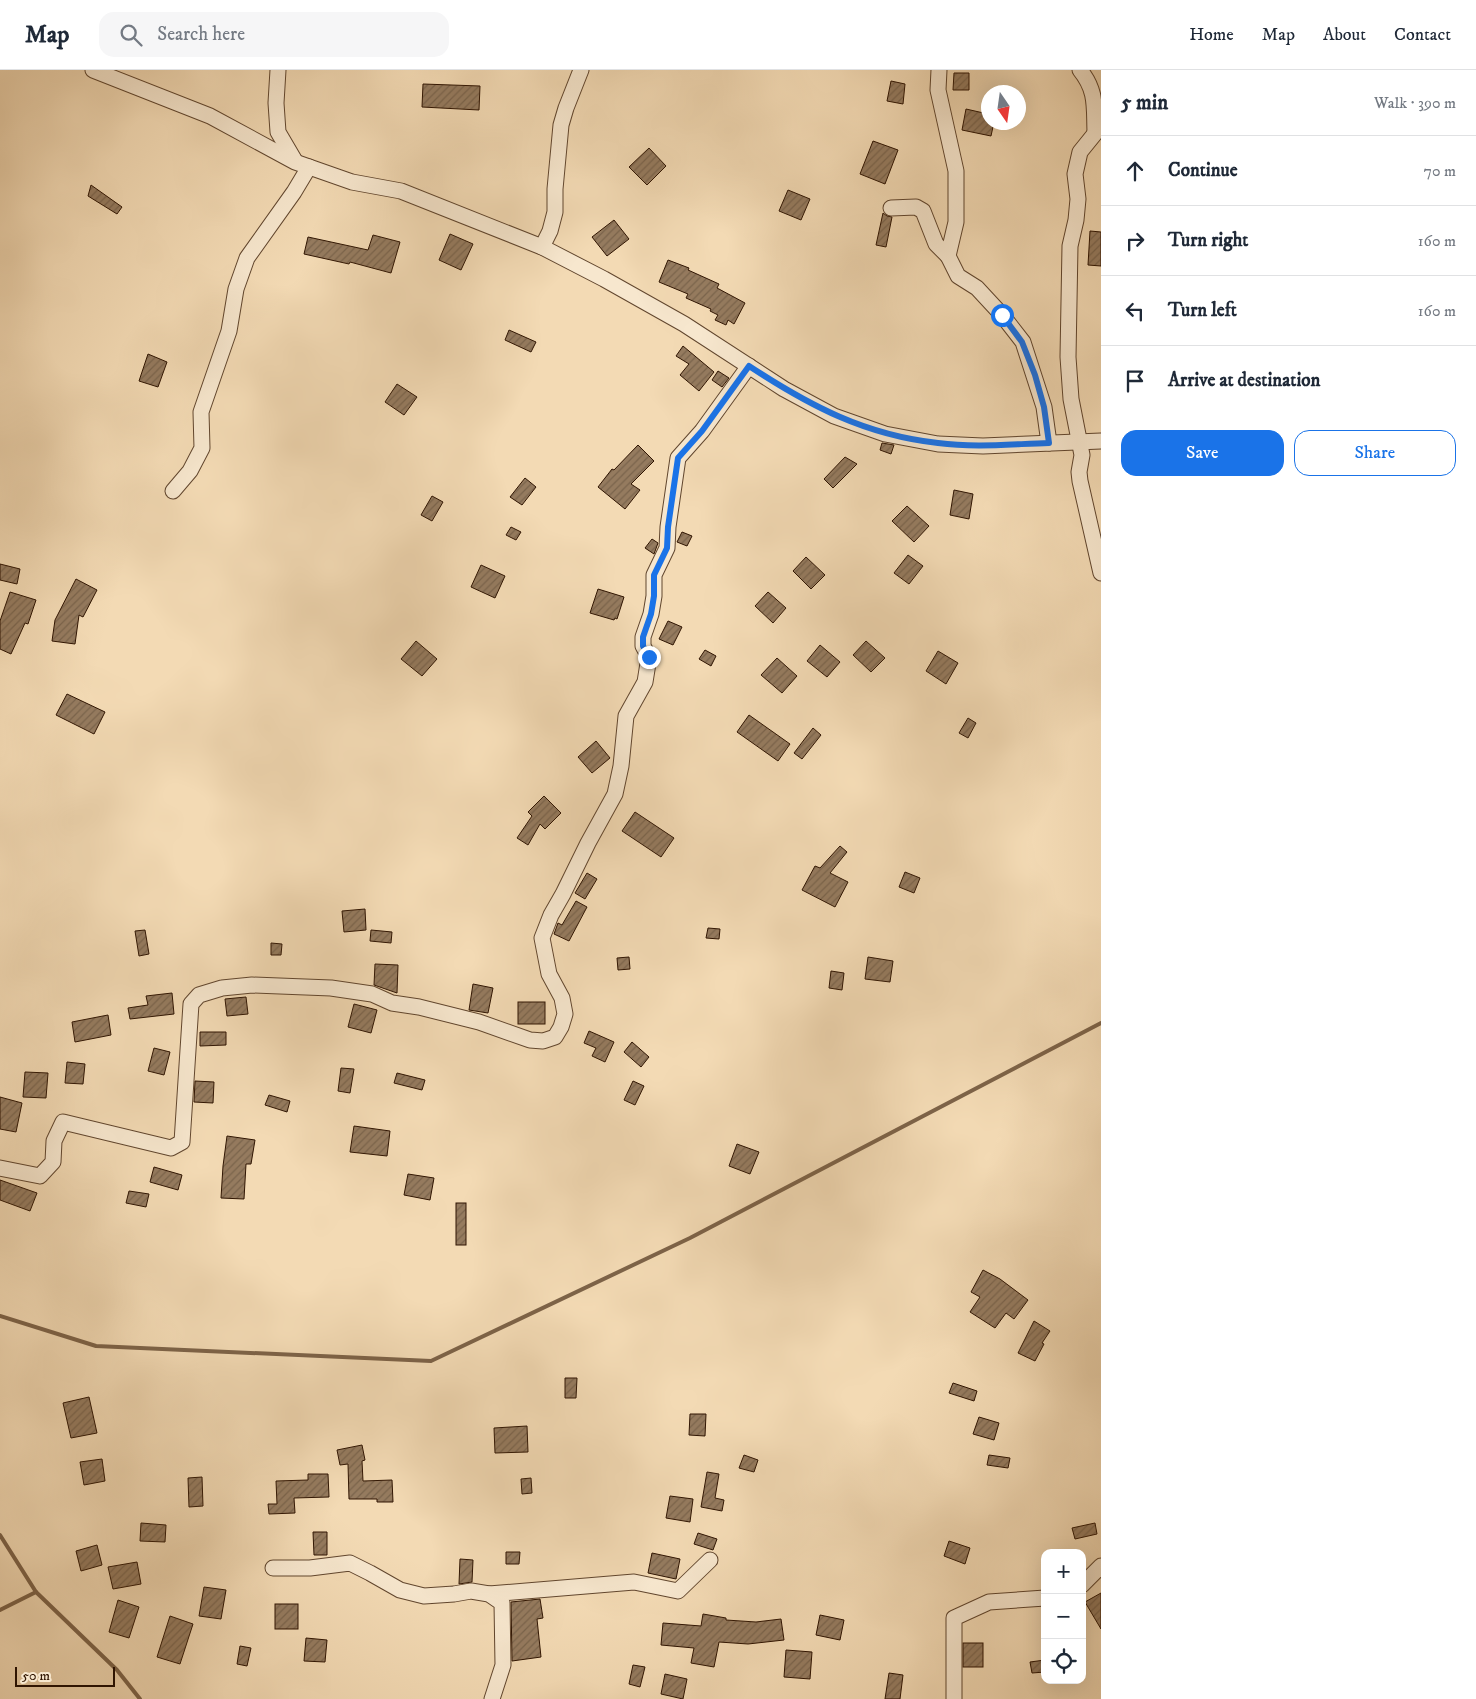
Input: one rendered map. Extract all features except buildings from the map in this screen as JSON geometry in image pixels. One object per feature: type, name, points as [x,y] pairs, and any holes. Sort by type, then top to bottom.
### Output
[{"type":"street","points":[[93,70],[210,116],[295,162],[352,182],[401,191],[542,247],[604,278],[684,324],[784,389],[834,416],[885,434],[947,444],[982,446],[1101,441]]},
{"type":"street","points":[[278,70],[276,103],[278,132],[295,162]]},
{"type":"street","points":[[542,247],[550,231],[555,212],[555,189],[562,125],[566,108],[582,70]]},
{"type":"street","points":[[939,70],[938,90],[956,171],[956,222],[948,256]]},
{"type":"street","points":[[1080,70],[1089,81],[1094,97],[1098,129],[1080,152],[1075,174],[1078,200],[1070,246],[1068,357],[1071,399],[1082,455],[1078,472],[1101,573]]},
{"type":"street","points":[[173,491],[190,471],[202,448],[201,412],[229,331],[236,289],[247,258],[310,167]]},
{"type":"street","points":[[891,208],[916,207],[923,211],[936,244],[948,256],[958,276],[977,288],[1002,315],[1022,342],[1035,375],[1044,407],[1049,443]]},
{"type":"street","points":[[0,1168],[40,1176],[53,1162],[54,1141],[63,1122],[171,1148],[182,1142],[191,1004],[199,996],[222,988],[252,985],[291,986],[372,994],[392,1003],[479,1022],[530,1040],[544,1041],[555,1037],[561,1027],[565,1014],[562,998],[549,974],[542,938],[551,915],[615,794],[621,766],[626,716],[645,682],[649,657],[643,646],[643,637],[651,614],[654,596],[654,575],[667,548],[668,527],[678,458],[702,431],[749,366]]},
{"type":"street","points":[[273,1568],[310,1568],[350,1564],[370,1572],[400,1590],[424,1596],[471,1591],[489,1594],[634,1582],[678,1590],[710,1560]]},
{"type":"street","points":[[1086,1581],[1101,1566]]},
{"type":"street","points":[[489,1594],[502,1603],[503,1665],[492,1699]]},
{"type":"street","points":[[954,1699],[954,1618],[989,1602],[1041,1598]]},
{"type":"waterway","points":[[0,1316],[96,1346],[431,1361],[690,1238],[1101,1023]]},
{"type":"waterway","points":[[0,1535],[36,1592],[117,1670],[140,1699]]},
{"type":"waterway","points":[[0,1610],[36,1592]]},
{"type":"route","points":[[649,657],[643,646],[643,637],[651,614],[654,596],[654,575],[667,548],[668,527],[678,458],[702,431],[749,366],[784,389],[834,416],[885,434],[938,444],[982,446],[1049,443],[1044,407],[1035,375],[1022,342],[1002,315]]}]
